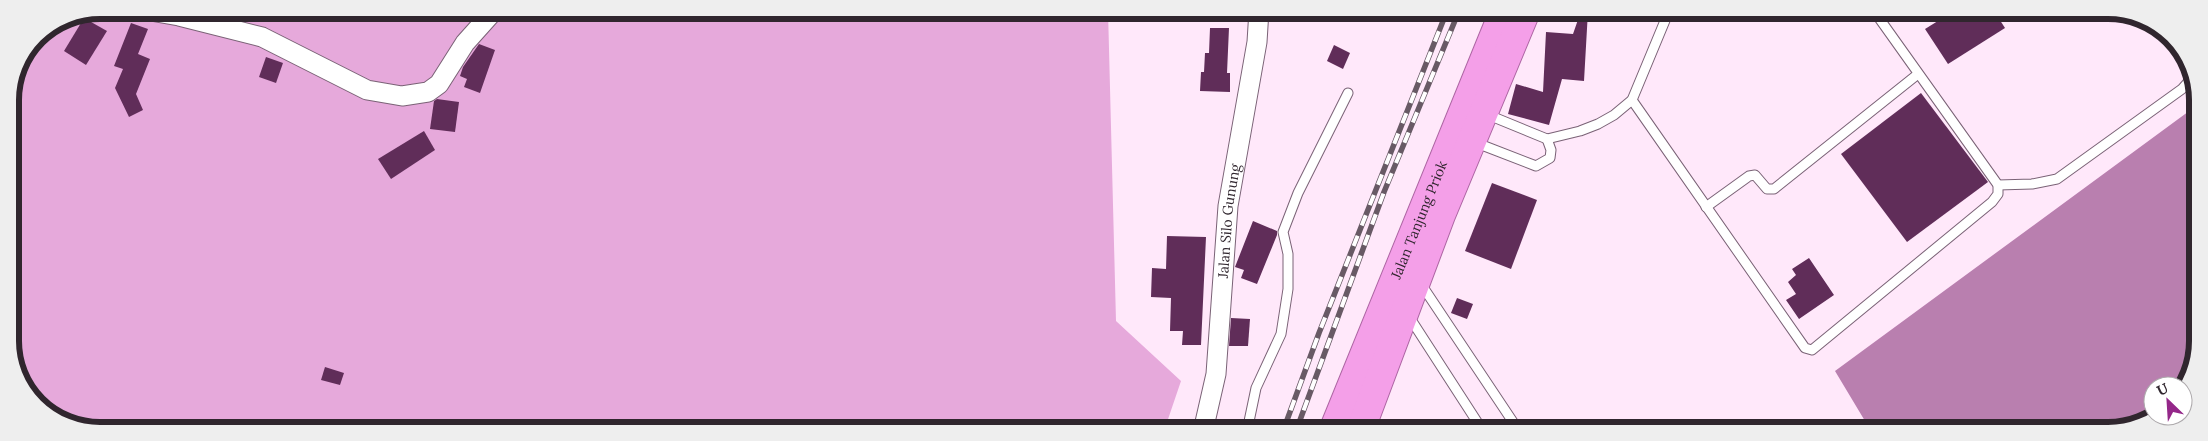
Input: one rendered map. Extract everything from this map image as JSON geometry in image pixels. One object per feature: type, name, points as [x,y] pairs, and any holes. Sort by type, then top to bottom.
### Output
[{"type":"highway","name":"Jalan Tanjung Priok","points":[[1363,422],[1417,278],[1474,109],[1501,19]]},
{"type":"highway","name":"Jalan Tanjung Priok","points":[[1474,109],[1522,19]]},
{"type":"highway","name":"Jalan Tanjung Priok","points":[[1337,422],[1463,138]]},
{"type":"street","points":[[191,19],[262,37],[367,90],[402,96],[428,92],[439,84],[465,43],[486,19]]},
{"type":"street","name":"Jalan Silo Gunung","points":[[1204,422],[1216,374],[1228,206],[1257,42],[1258,19]]},
{"type":"lane","points":[[1474,109],[1547,139],[1580,131],[1598,124],[1614,115],[1632,100],[1666,19]]},
{"type":"lane","points":[[1632,100],[1804,348],[1812,350],[1817,348],[1992,202],[1998,194],[1998,185],[1880,19]]},
{"type":"lane","points":[[1706,207],[1749,176],[1755,176],[1767,189],[1774,189],[1918,74]]},
{"type":"lane","points":[[1998,185],[2032,184],[2057,179],[2182,89],[2188,83]]},
{"type":"lane","points":[[1249,422],[1256,388],[1281,334],[1288,289],[1288,254],[1283,232],[1298,193],[1348,93]]},
{"type":"lane","points":[[1463,138],[1536,166],[1550,158],[1551,150],[1547,139]]},
{"type":"lane","points":[[1417,278],[1513,422]]},
{"type":"lane","points":[[1404,309],[1476,422]]},
{"type":"shaded area","points":[[99,19],[1108,19],[1116,321],[1181,381],[1167,422],[89,422],[79,420],[55,409],[42,399],[27,377],[20,357],[20,84],[32,55],[42,42],[55,32],[69,25],[84,20]]},
{"type":"shaded area","points":[[2189,111],[2189,352],[2181,376],[2143,376],[2143,414],[2129,420],[2114,422],[1866,422],[1835,371]]},
{"type":"building","points":[[1578,19],[1588,19],[1584,81],[1562,79],[1549,125],[1508,114],[1516,84],[1543,92],[1546,32],[1573,34]]},
{"type":"building","points":[[1941,19],[1999,19],[2005,28],[1948,64],[1925,29]]},
{"type":"building","points":[[87,20],[107,31],[86,65],[64,51],[82,21]]},
{"type":"building","points":[[131,23],[148,29],[138,54],[150,59],[136,94],[143,110],[129,117],[115,88],[123,69],[114,66]]},
{"type":"building","points":[[1210,28],[1229,28],[1227,73],[1230,73],[1230,92],[1200,91],[1205,53],[1209,53]]},
{"type":"building","points":[[479,44],[495,50],[480,93],[464,87],[467,79],[460,76],[463,67]]},
{"type":"building","points":[[1334,45],[1350,53],[1343,69],[1327,61]]},
{"type":"building","points":[[266,57],[283,63],[276,83],[259,77]]},
{"type":"building","points":[[1921,93],[1988,182],[1907,242],[1841,154]]},
{"type":"building","points":[[437,99],[459,102],[455,132],[430,129],[434,101]]},
{"type":"building","points":[[424,131],[435,150],[391,179],[378,159]]},
{"type":"building","points":[[1492,183],[1537,200],[1511,269],[1465,251]]},
{"type":"building","points":[[1253,221],[1277,231],[1257,284],[1241,278],[1244,270],[1235,267]]},
{"type":"building","points":[[1167,236],[1206,237],[1201,345],[1182,345],[1183,331],[1170,331],[1171,298],[1151,297],[1152,268],[1166,269]]},
{"type":"building","points":[[1809,258],[1834,295],[1799,319],[1786,300],[1796,294],[1788,282],[1796,275],[1792,269]]},
{"type":"building","points":[[1457,298],[1473,304],[1467,319],[1451,313]]},
{"type":"building","points":[[1231,318],[1250,319],[1248,346],[1229,346]]},
{"type":"building","points":[[325,367],[344,373],[340,385],[321,380]]},
{"type":"railway","points":[[1286,422],[1319,333],[1444,19]]},
{"type":"railway","points":[[1299,422],[1384,192],[1456,19]]}]
